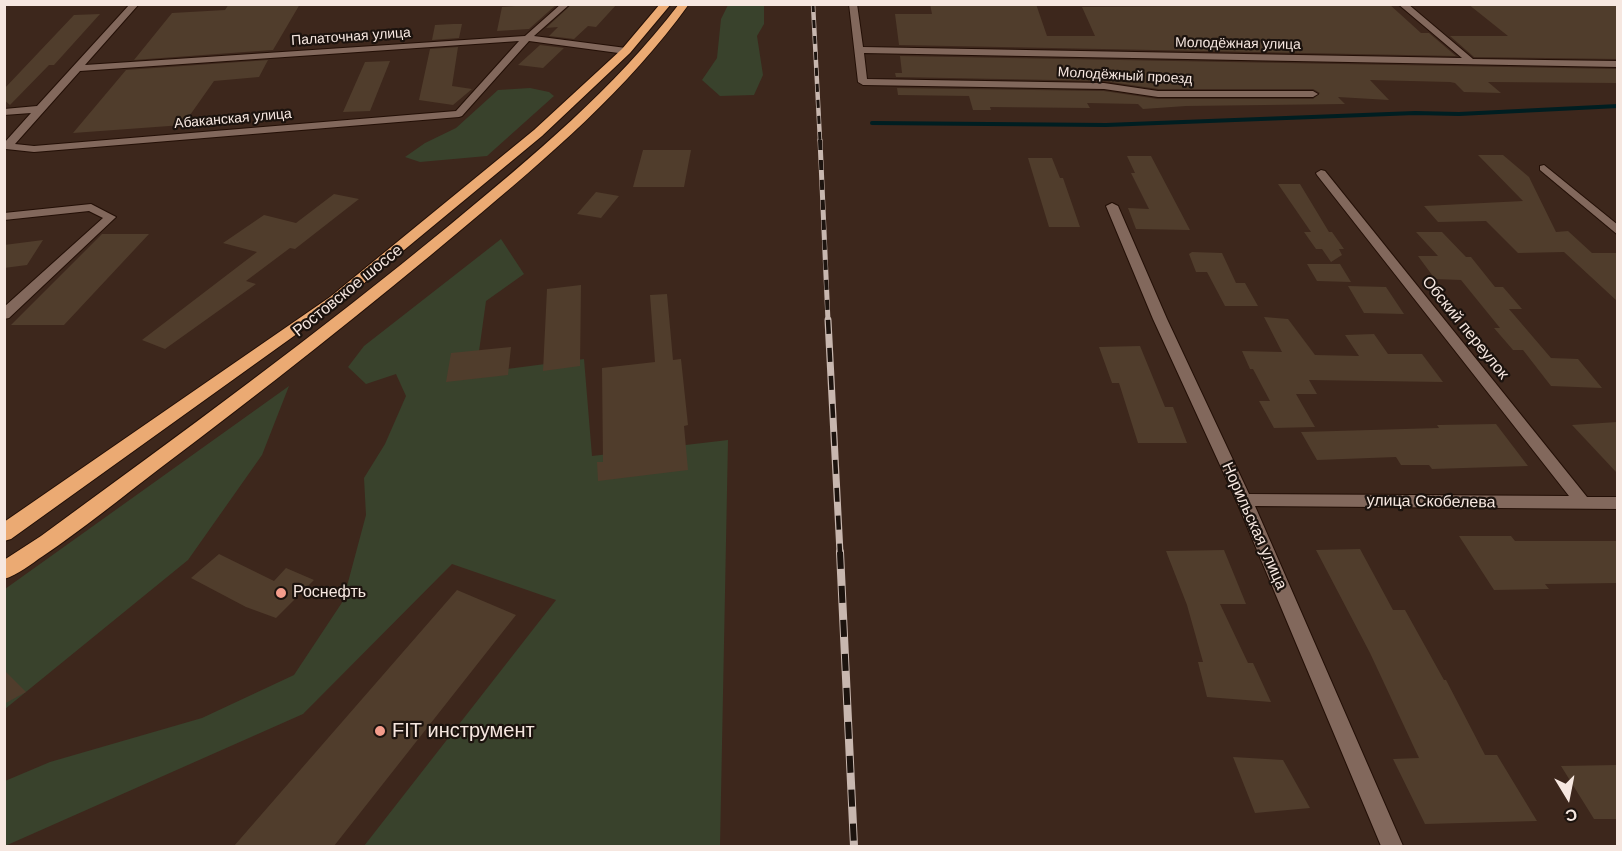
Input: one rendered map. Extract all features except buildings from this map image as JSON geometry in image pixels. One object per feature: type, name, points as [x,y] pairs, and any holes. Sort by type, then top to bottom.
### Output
[{"type":"highway","name":"Ростовское шоссе","points":[[4,533],[334,300],[538,133],[626,51],[666,4]]},
{"type":"highway","name":"Ростовское шоссе","points":[[4,572],[48,542],[291,361],[397,278],[596,106],[643,57],[684,4]]},
{"type":"street","points":[[4,112],[38,110],[135,4]]},
{"type":"street","points":[[527,38],[566,4]]},
{"type":"street","points":[[853,4],[859,50]]},
{"type":"street","points":[[1402,4],[1472,62]]},
{"type":"street","name":"Палаточная улица","points":[[77,68],[527,38],[626,51]]},
{"type":"street","name":"Абаканская улица","points":[[38,110],[10,142],[10,147],[34,149],[459,114],[527,38]]},
{"type":"street","name":"Молодёжная улица","points":[[859,50],[1617,64]]},
{"type":"street","name":"Молодёжный проезд","points":[[859,50],[863,82],[1104,86],[1158,94],[1313,94]]},
{"type":"street","points":[[1544,168],[1617,232]]},
{"type":"street","name":"Обский переулок","points":[[1320,173],[1583,503]]},
{"type":"street","points":[[4,217],[91,207],[110,217],[4,315]]},
{"type":"street","name":"Норильская улица","points":[[1112,207],[1160,319],[1244,500],[1392,846]]},
{"type":"street","name":"улица Скобелева","points":[[1244,500],[1617,503]]},
{"type":"green space","points":[[728,5],[764,5],[764,24],[757,36],[763,75],[754,95],[720,96],[702,80],[717,58],[721,19]]},
{"type":"green space","points":[[530,88],[549,92],[554,96],[487,156],[420,162],[405,157],[425,143],[456,128],[498,90]]},
{"type":"green space","points":[[501,239],[524,274],[486,301],[476,373],[584,359],[592,456],[728,440],[720,846],[364,846],[556,600],[452,564],[303,714],[5,846],[5,781],[50,762],[202,718],[294,675],[343,601],[366,515],[364,478],[385,444],[406,396],[396,374],[366,384],[348,367],[364,346]]},
{"type":"green space","points":[[289,386],[262,455],[188,560],[5,709],[5,589]]},
{"type":"waterway","points":[[872,123],[1106,125],[1415,113],[1459,114],[1618,106]]},
{"type":"railway","points":[[813,4],[820,141]]},
{"type":"railway","points":[[820,140],[828,321]]},
{"type":"railway","points":[[828,320],[840,553]]},
{"type":"railway","points":[[840,552],[854,846]]},
{"type":"place","name":"Роснефть","points":[[281,593]]},
{"type":"place","name":"FIT инструмент","points":[[380,731]]}]
